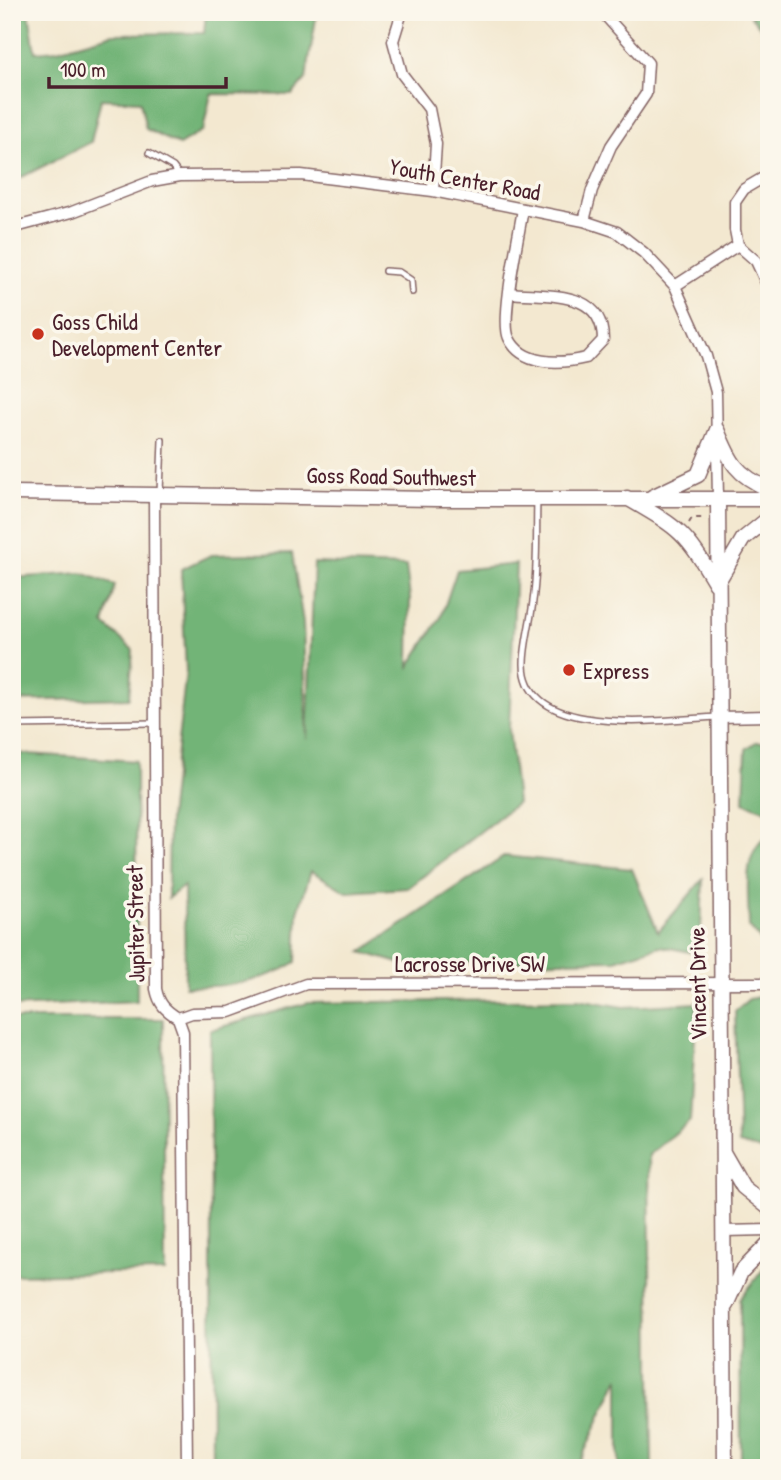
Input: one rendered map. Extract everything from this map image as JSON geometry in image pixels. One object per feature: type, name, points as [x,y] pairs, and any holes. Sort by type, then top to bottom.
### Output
[{"type":"street","points":[[402,12],[393,41],[402,74],[429,109],[436,144],[433,191]]},
{"type":"street","points":[[584,221],[592,190],[611,146],[646,94],[648,63],[602,12]]},
{"type":"street","name":"Youth Center Road","points":[[12,228],[72,212],[152,181],[229,170],[268,170],[433,191],[584,221],[617,232],[644,253],[675,286],[712,375],[717,430],[718,499]]},
{"type":"street","points":[[769,178],[761,179],[744,189],[735,202],[734,230],[738,245],[756,261],[769,289]]},
{"type":"street","points":[[510,293],[587,304],[598,313],[603,324],[603,340],[586,358],[571,362],[534,360],[517,351],[507,336],[510,293],[523,209]]},
{"type":"street","points":[[675,286],[738,245]]},
{"type":"street","points":[[717,430],[727,455],[739,473],[769,489]]},
{"type":"street","points":[[649,498],[698,475],[717,430]]},
{"type":"street","name":"Goss Road Southwest","points":[[12,493],[537,500],[769,499]]},
{"type":"street","name":"Jupiter Street","points":[[157,496],[153,723],[156,989],[166,1010],[178,1018],[183,1032],[187,1468]]},
{"type":"street","points":[[626,498],[663,517],[683,533],[702,556],[716,585]]},
{"type":"street","name":"Vincent Drive","points":[[718,499],[716,585],[719,984],[724,1153],[725,1468]]},
{"type":"street","points":[[716,585],[743,538],[769,518]]},
{"type":"street","points":[[719,717],[769,716]]},
{"type":"street","name":"Lacrosse Drive SW","points":[[178,1018],[191,1013],[230,1013],[306,984],[769,984]]},
{"type":"street","points":[[724,1153],[743,1187],[769,1209]]},
{"type":"street","points":[[724,1231],[769,1230]]},
{"type":"street","points":[[724,1310],[741,1272],[769,1243]]},
{"type":"lane","points":[[149,152],[173,167],[180,176]]},
{"type":"lane","points":[[386,271],[399,272],[411,281],[412,292]]},
{"type":"lane","points":[[157,496],[162,440]]},
{"type":"lane","points":[[537,500],[534,598],[524,666],[535,698],[565,716],[599,720],[719,717]]},
{"type":"lane","points":[[12,725],[153,723]]},
{"type":"path","points":[[687,527],[692,518],[703,518]]},
{"type":"green space","points":[[12,12],[29,12],[35,52],[57,50],[113,34],[204,33],[206,12],[317,12],[306,79],[292,95],[211,94],[203,130],[179,145],[146,129],[140,101],[101,99],[91,142],[12,182]]},
{"type":"green space","points":[[747,12],[769,12],[769,37],[767,34]]},
{"type":"green space","points":[[292,553],[303,622],[307,740],[314,563],[406,566],[410,598],[409,667],[441,617],[457,570],[516,564],[509,729],[517,803],[408,888],[347,892],[311,871],[298,912],[296,962],[257,979],[214,986],[185,987],[184,886],[168,898],[169,819],[186,671],[181,569],[211,555]]},
{"type":"green space","points":[[82,573],[115,585],[104,624],[133,650],[129,698],[12,701],[12,578]]},
{"type":"green space","points":[[756,742],[769,742],[769,812],[744,802],[746,749]]},
{"type":"green space","points":[[12,753],[136,761],[137,1001],[12,1007]]},
{"type":"green space","points":[[769,835],[769,950],[749,927],[748,876],[754,852]]},
{"type":"green space","points":[[505,856],[632,869],[658,932],[703,879],[700,954],[660,946],[615,960],[402,964],[361,952]]},
{"type":"green space","points":[[769,995],[769,1152],[739,1144],[735,1011],[749,999]]},
{"type":"green space","points":[[578,999],[624,1007],[697,1003],[690,1121],[649,1155],[652,1468],[619,1468],[619,1377],[577,1468],[212,1468],[210,1030],[308,1003]]},
{"type":"green space","points":[[12,1019],[163,1019],[165,1272],[12,1275]]},
{"type":"green space","points":[[769,1262],[769,1468],[741,1468],[740,1299]]},
{"type":"place","name":"Goss Child Development Center","points":[[38,334]]},
{"type":"place","name":"Express","points":[[569,670]]}]
